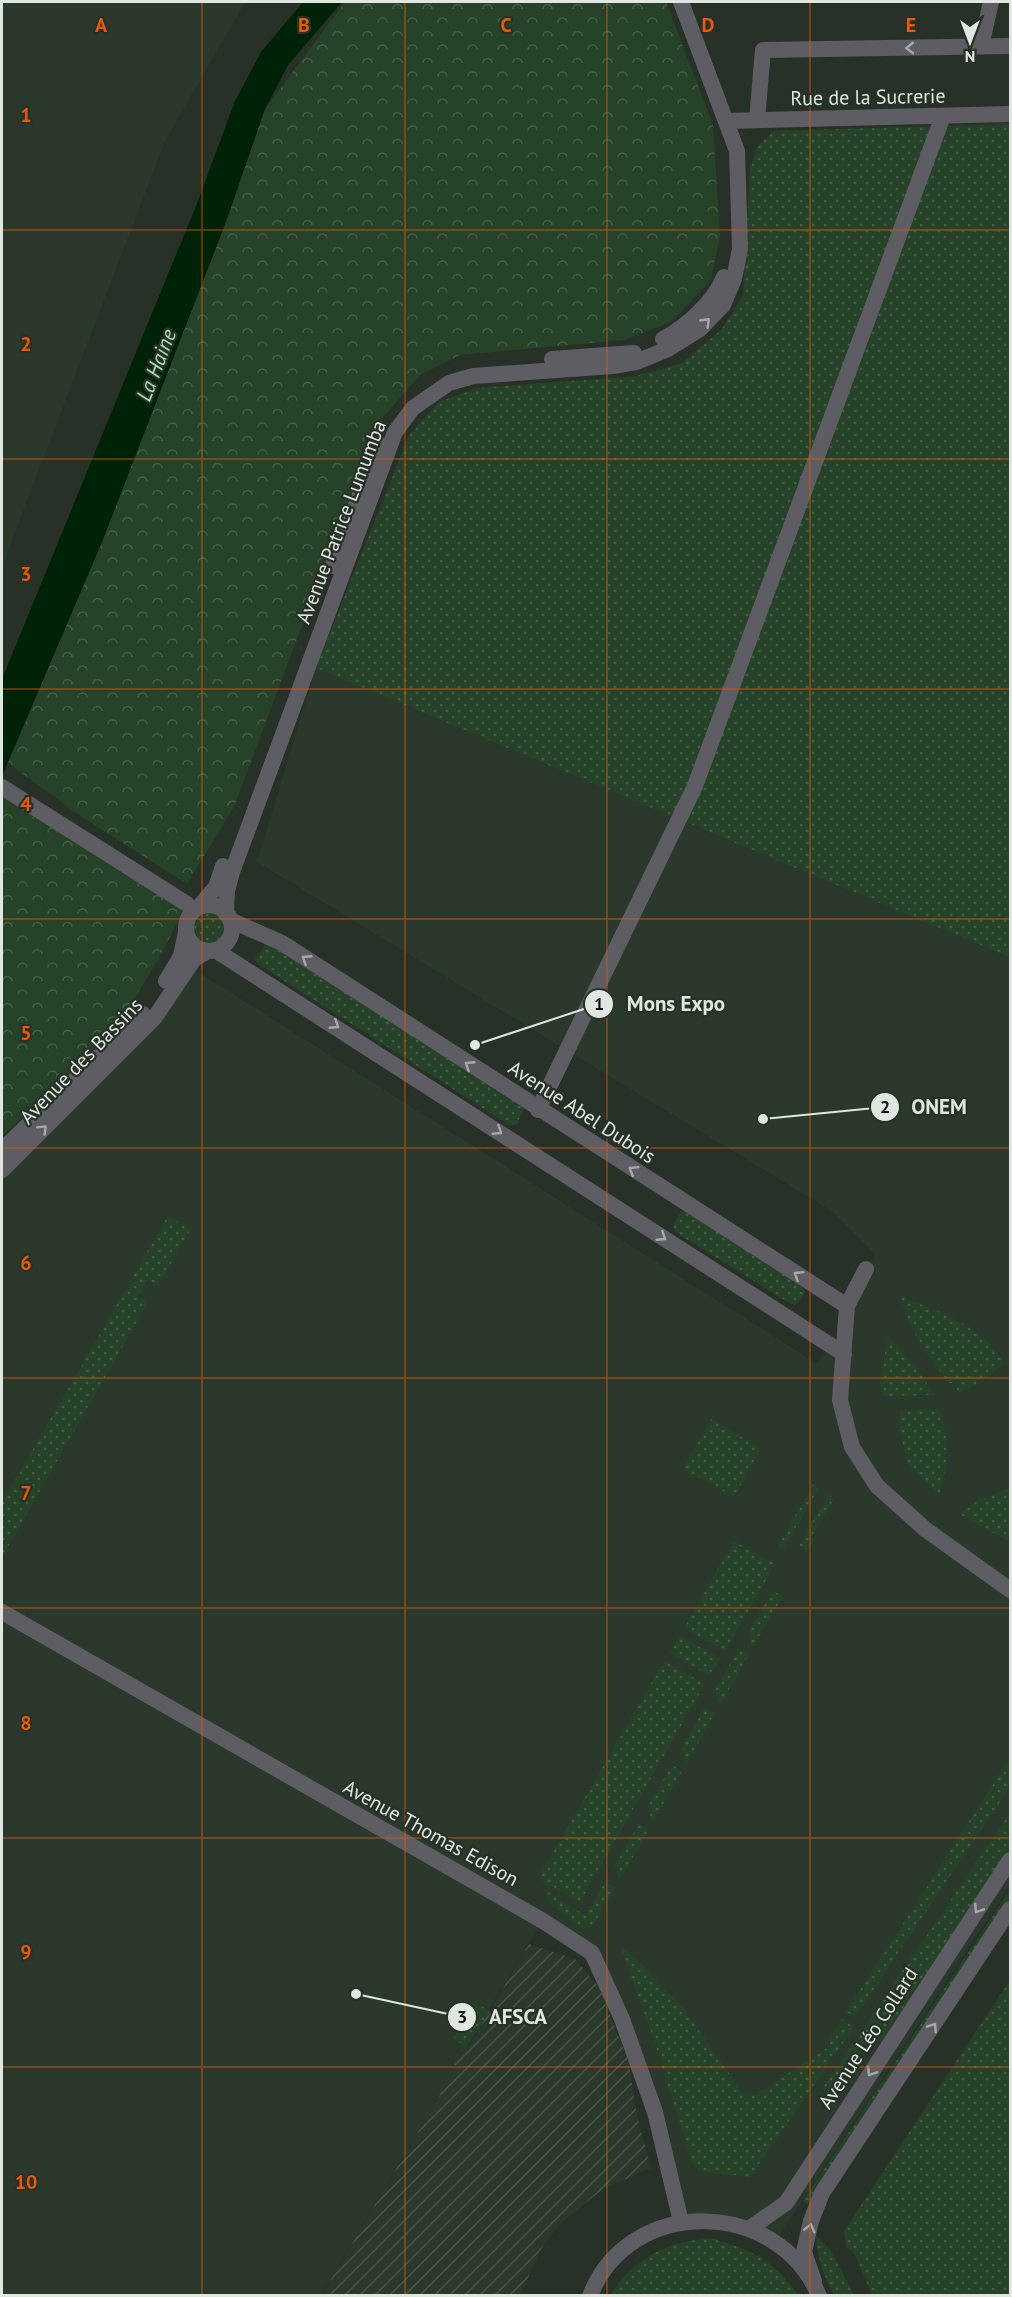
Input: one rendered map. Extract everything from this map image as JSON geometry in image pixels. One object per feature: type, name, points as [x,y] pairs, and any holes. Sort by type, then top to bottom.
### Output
[{"type":"street","name":"Avenue Patrice Lumumba","points":[[228,917],[226,891],[232,872],[394,432],[413,408],[448,383],[473,376],[613,366],[636,362],[668,348],[700,329],[723,305],[734,279],[740,249],[737,151],[681,2]]},
{"type":"street","points":[[981,46],[991,2]]},
{"type":"street","points":[[757,120],[763,50],[1011,46]]},
{"type":"street","name":"Rue de la Sucrerie","points":[[726,121],[1011,114]]},
{"type":"street","points":[[538,1110],[695,786],[943,116]]},
{"type":"street","name":"Avenue Patrice Lumumba","points":[[193,905],[216,887],[387,426],[414,392],[428,382],[456,369],[470,365],[633,353],[676,332],[717,292],[726,274],[729,222],[726,121]]},
{"type":"street","points":[[2,787],[193,905],[214,906],[228,917],[231,935],[222,947],[211,950]]},
{"type":"street","points":[[193,905],[186,932],[194,945],[232,960],[844,1354]]},
{"type":"street","name":"Avenue Abel Dubois","points":[[228,917],[282,943],[538,1110],[847,1306]]},
{"type":"street","name":"Avenue des Bassins","points":[[2,1150],[148,1009],[181,956],[186,932]]},
{"type":"street","name":"Avenue des Bassins","points":[[2,1170],[155,1017],[194,959],[211,950]]},
{"type":"street","points":[[866,1269],[847,1306],[840,1400],[849,1438],[877,1486],[925,1529],[1011,1590]]},
{"type":"street","name":"Avenue Thomas Edison","points":[[2,1612],[543,1921],[592,1953],[639,2061],[681,2222]]},
{"type":"street","name":"Avenue Léo Collard","points":[[750,2228],[786,2203],[1011,1860]]},
{"type":"street","points":[[817,2290],[804,2252],[811,2221],[822,2193],[1011,1909]]},
{"type":"street","points":[[590,2295],[609,2264],[630,2245],[654,2230],[681,2222],[716,2221],[750,2228],[776,2242],[798,2261],[817,2290]]},
{"type":"shaded area","points":[[2,2],[245,2],[165,141],[2,566]]},
{"type":"shaded area","points":[[316,668],[1009,957],[1010,955],[1010,1885],[775,2242],[681,2222],[670,2183],[592,1953],[543,1921],[465,2049],[462,2045],[452,2062],[457,2066],[321,2295],[2,2296],[2,1157],[149,1016],[184,963],[816,1363],[846,1329],[866,1269],[875,1254],[833,1212],[257,862]]},
{"type":"shaded area","points":[[529,1944],[575,1959],[599,1987],[629,2063],[637,2116],[651,2168],[603,2189],[561,2223],[544,2244],[520,2295],[321,2296],[457,2066],[451,2063],[462,2044],[467,2049]]},
{"type":"green space","points":[[345,2],[666,2],[713,125],[720,235],[711,280],[671,322],[624,340],[460,355],[420,375],[378,423],[234,807],[187,884],[82,817],[8,763],[102,542],[217,244],[265,109]]},
{"type":"green space","points":[[1010,124],[1009,957],[316,668],[409,435],[439,402],[477,388],[636,376],[682,363],[722,329],[743,296],[750,169],[757,147],[774,131]]},
{"type":"green space","points":[[2,787],[187,904],[160,956],[120,1023],[2,1136]]},
{"type":"green space","points":[[208,912],[220,916],[224,928],[220,940],[208,944],[196,940],[192,928],[196,916]]},
{"type":"green space","points":[[267,942],[524,1108],[517,1124],[509,1125],[258,964],[255,959]]},
{"type":"green space","points":[[687,1210],[802,1286],[805,1292],[797,1304],[791,1304],[675,1232],[673,1225],[681,1212]]},
{"type":"green space","points":[[168,1216],[190,1230],[158,1286],[148,1280],[138,1296],[148,1302],[2,1557],[2,1503]]},
{"type":"green space","points":[[901,1297],[959,1321],[984,1339],[1004,1363],[980,1383],[958,1393],[956,1383],[949,1383],[920,1342],[908,1320]]},
{"type":"green space","points":[[888,1335],[915,1366],[935,1395],[883,1396],[880,1384]]},
{"type":"green space","points":[[939,1409],[945,1430],[946,1452],[939,1495],[907,1463],[900,1429],[900,1411]]},
{"type":"green space","points":[[711,1419],[761,1449],[734,1497],[683,1469]]},
{"type":"green space","points":[[813,1485],[819,1488],[783,1549],[778,1546]]},
{"type":"green space","points":[[1010,1488],[1010,1542],[960,1514],[978,1500]]},
{"type":"green space","points":[[829,1494],[834,1499],[811,1537],[815,1539],[807,1550],[799,1545]]},
{"type":"green space","points":[[734,1541],[775,1564],[725,1651],[684,1628]]},
{"type":"green space","points":[[773,1591],[783,1596],[752,1648],[749,1631]]},
{"type":"green space","points":[[680,1636],[720,1658],[709,1676],[670,1653]]},
{"type":"green space","points":[[739,1649],[749,1654],[720,1706],[715,1690]]},
{"type":"green space","points":[[664,1661],[705,1684],[580,1902],[541,1880],[542,1872]]},
{"type":"green space","points":[[705,1707],[715,1713],[686,1765],[682,1748]]},
{"type":"green space","points":[[1010,1758],[1010,1787],[855,2017],[846,2012]]},
{"type":"green space","points":[[672,1765],[682,1771],[652,1823],[648,1806]]},
{"type":"green space","points":[[1010,1813],[1010,1848],[882,2039],[854,2057],[827,2094],[822,2089]]},
{"type":"green space","points":[[639,1824],[649,1830],[619,1881],[615,1865]]},
{"type":"green space","points":[[605,1882],[615,1888],[592,1927],[583,1928],[552,1906],[543,1889],[586,1916]]},
{"type":"green space","points":[[1010,1890],[1010,1901],[809,2206],[803,2201]]},
{"type":"green space","points":[[620,1946],[646,1968],[686,2012],[745,2096],[755,2095],[830,2046],[830,2040],[842,2019],[854,2027],[750,2177],[699,2171],[693,2165],[652,2034]]},
{"type":"green space","points":[[1010,1980],[1010,2295],[872,2295],[855,2255],[846,2247],[844,2231]]},
{"type":"green space","points":[[474,2002],[490,2011],[465,2049],[464,2045],[453,2039]]},
{"type":"green space","points":[[816,2236],[830,2249],[854,2295],[834,2295],[822,2267]]},
{"type":"green space","points":[[710,2238],[739,2247],[770,2264],[798,2295],[611,2295],[629,2272],[655,2253],[677,2244]]},
{"type":"water","name":"La Haine","points":[[303,2],[342,2],[288,65],[265,109],[226,222],[102,542],[2,776],[2,679],[196,206],[235,101],[261,52]]},
{"type":"place","name":"Mons Expo","points":[[475,1045]]},
{"type":"place","name":"ONEM","points":[[763,1119]]},
{"type":"place","name":"AFSCA","points":[[356,1994]]}]
